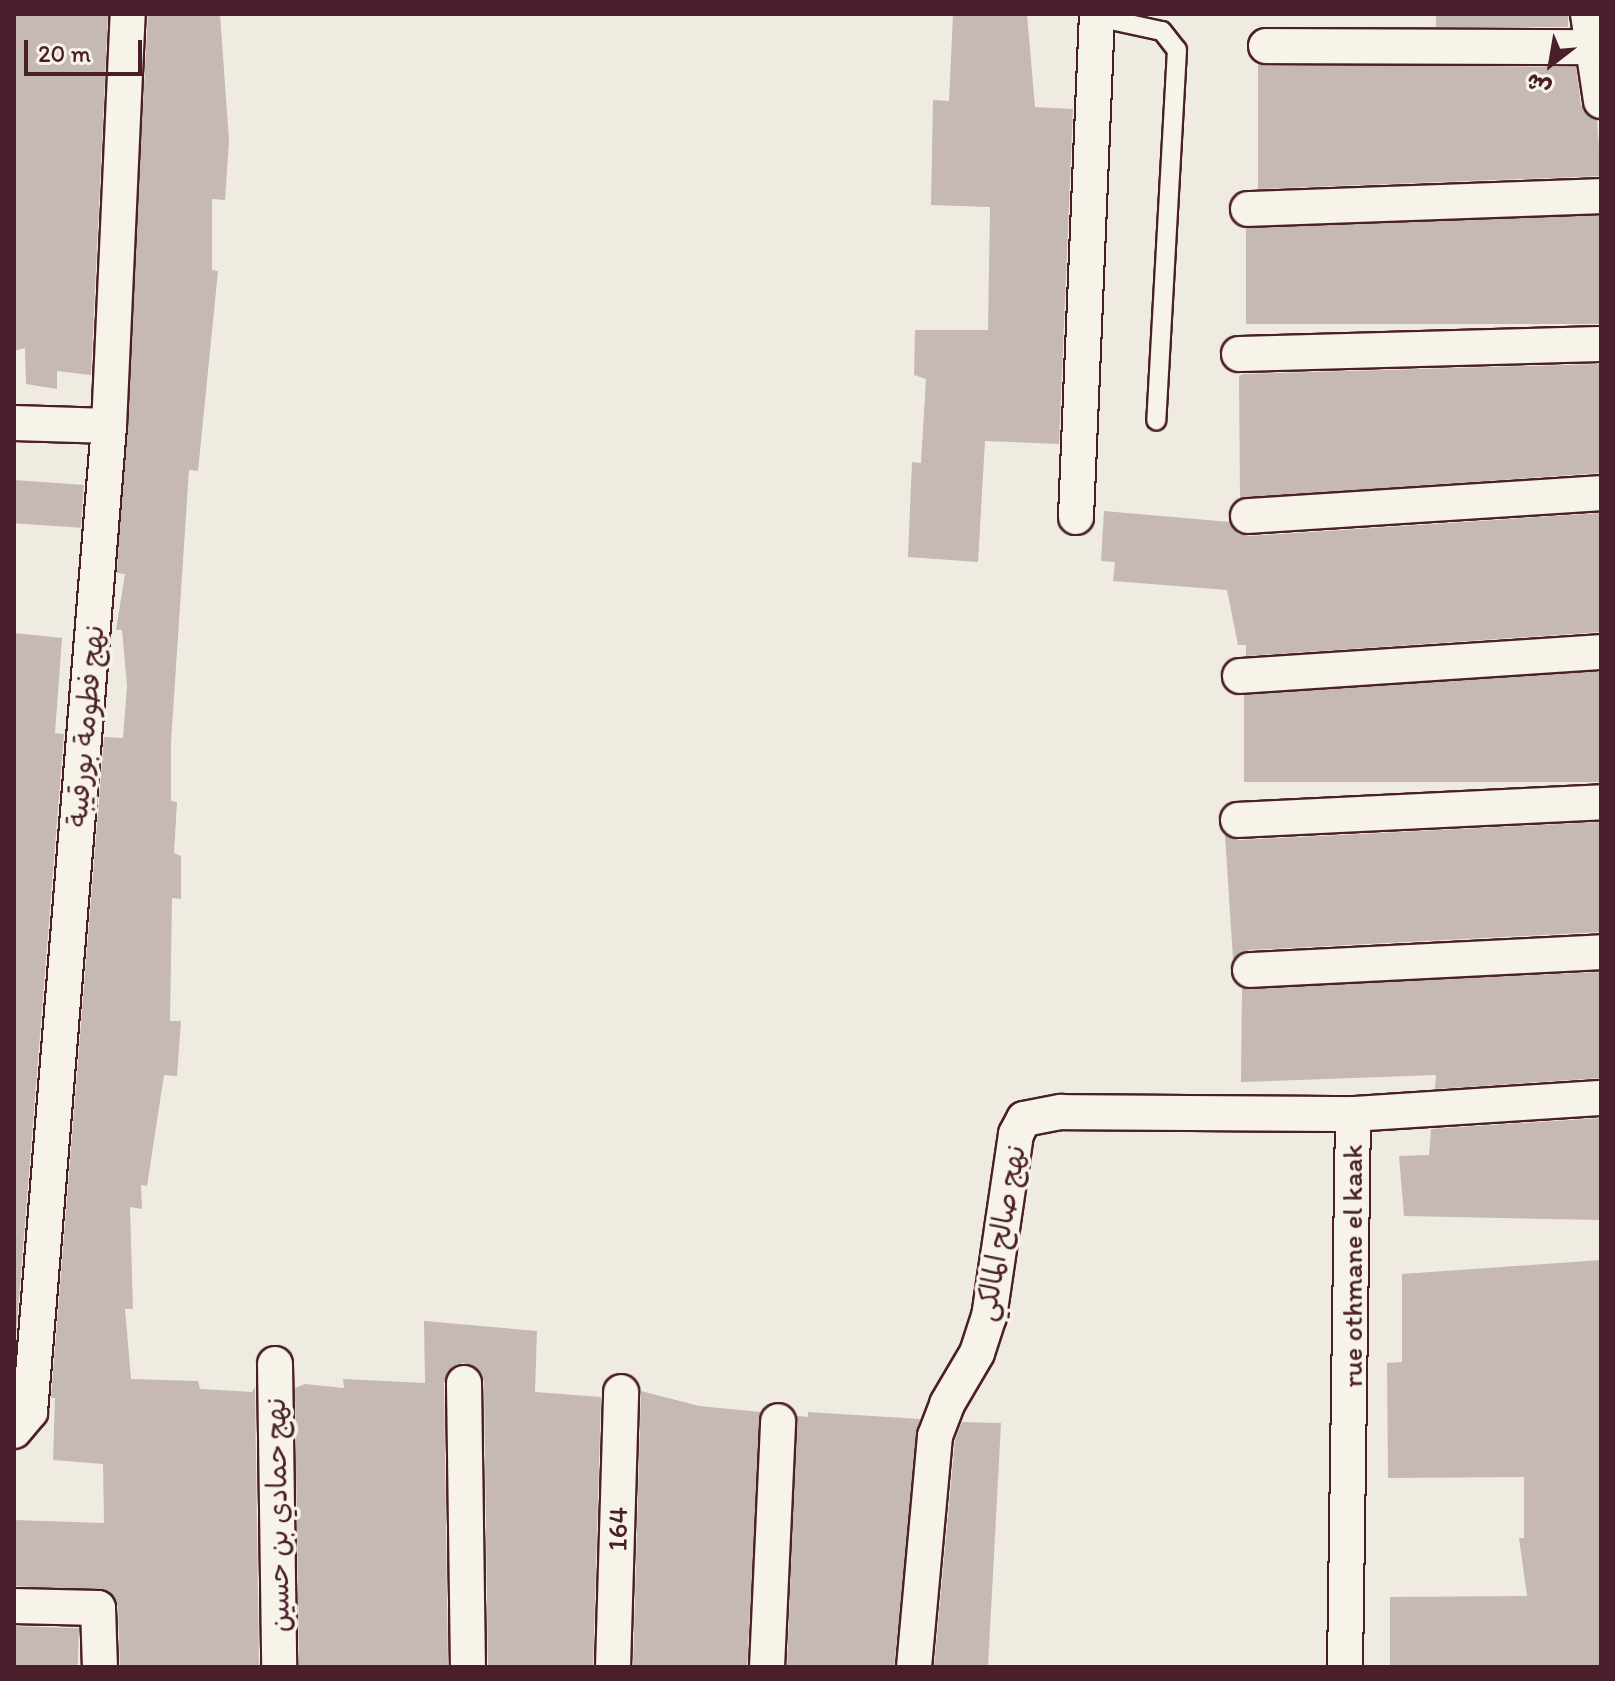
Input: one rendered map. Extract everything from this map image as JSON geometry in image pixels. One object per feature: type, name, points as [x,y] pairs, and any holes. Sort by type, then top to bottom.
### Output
[{"type":"street","name":"نهج فطومة بورقيبة","points":[[14,1431],[30,1412],[109,426],[128,14]]},
{"type":"street","points":[[1266,46],[1598,73],[1588,14]]},
{"type":"street","points":[[1076,517],[1097,16]]},
{"type":"street","points":[[1248,209],[1601,196]]},
{"type":"street","points":[[1239,354],[1601,344]]},
{"type":"street","points":[[14,423],[109,426]]},
{"type":"street","points":[[1248,516],[1601,493]]},
{"type":"street","points":[[1240,676],[1601,652]]},
{"type":"street","points":[[1238,820],[1601,802]]},
{"type":"street","points":[[1250,970],[1601,952]]},
{"type":"street","name":"rue othmane el kaak","points":[[1345,1667],[1353,1114],[1601,1098]]},
{"type":"street","name":"نهج صالح المالكي","points":[[914,1667],[935,1436],[947,1404],[977,1353],[989,1317],[1016,1134],[1024,1119],[1061,1112],[1353,1114]]},
{"type":"street","name":"نهج حمادي بن حسين","points":[[275,1364],[279,1667]]},
{"type":"street","points":[[464,1383],[468,1667]]},
{"type":"street","name":"164","points":[[613,1667],[621,1392]]},
{"type":"street","points":[[767,1667],[778,1421]]},
{"type":"street","points":[[14,1606],[98,1608],[100,1667]]},
{"type":"lane","points":[[1097,16],[1162,31],[1177,50],[1156,420]]},
{"type":"building","points":[[14,14],[108,14],[91,375],[57,371],[57,389],[26,384],[25,348],[14,351]]},
{"type":"building","points":[[148,14],[220,14],[229,140],[225,200],[212,199],[212,270],[218,271],[198,471],[189,470],[171,742],[171,801],[177,802],[174,853],[181,856],[181,899],[172,898],[170,1021],[181,1021],[177,1076],[164,1075],[147,1186],[141,1185],[142,1209],[130,1207],[133,1309],[125,1309],[131,1379],[198,1381],[200,1389],[252,1392],[255,1387],[259,1667],[120,1667],[118,1607],[109,1591],[14,1586],[14,1520],[104,1523],[103,1464],[53,1460],[55,1398],[51,1398],[104,737],[123,738],[127,686],[122,630],[116,630],[125,574],[117,573]]},
{"type":"building","points":[[953,14],[1027,14],[1035,107],[1073,109],[1059,444],[985,441],[978,562],[908,557],[912,462],[921,463],[926,379],[914,375],[915,330],[988,330],[990,207],[931,205],[933,100],[949,101]]},
{"type":"building","points":[[1436,14],[1568,14],[1568,27],[1436,27]]},
{"type":"building","points":[[1258,64],[1576,67],[1581,105],[1597,120],[1601,176],[1258,189]]},
{"type":"building","points":[[1246,216],[1601,216],[1601,324],[1246,324]]},
{"type":"building","points":[[1601,364],[1601,473],[1240,498],[1239,376],[1243,374]]},
{"type":"building","points":[[14,480],[84,485],[81,528],[14,523]]},
{"type":"building","points":[[1104,511],[1230,522],[1238,534],[1249,536],[1601,513],[1601,632],[1246,656],[1246,645],[1238,645],[1227,590],[1113,581],[1115,562],[1101,561]]},
{"type":"building","points":[[14,633],[62,638],[55,733],[64,734],[14,1361]]},
{"type":"building","points":[[1244,672],[1601,672],[1601,782],[1244,782]]},
{"type":"building","points":[[1601,822],[1601,932],[1249,950],[1233,959],[1225,835],[1239,840]]},
{"type":"building","points":[[1601,972],[1601,1078],[1435,1089],[1436,1075],[1241,1082],[1242,988]]},
{"type":"building","points":[[1601,1118],[1601,1220],[1404,1216],[1399,1156],[1429,1155],[1431,1129]]},
{"type":"building","points":[[1601,1260],[1601,1667],[1390,1667],[1390,1597],[1527,1596],[1519,1538],[1524,1538],[1524,1477],[1388,1478],[1387,1363],[1402,1362],[1402,1274]]},
{"type":"building","points":[[424,1321],[537,1331],[535,1392],[601,1397],[593,1667],[488,1667],[484,1383],[481,1372],[464,1363],[453,1366],[444,1383],[448,1667],[299,1667],[295,1388],[305,1384],[344,1388],[343,1379],[425,1383]]},
{"type":"building","points":[[641,1391],[699,1406],[761,1412],[747,1667],[633,1667]]},
{"type":"building","points":[[808,1412],[920,1419],[894,1667],[787,1667],[797,1416],[808,1417]]},
{"type":"building","points":[[962,1422],[1001,1423],[988,1667],[934,1667],[955,1440]]},
{"type":"building","points":[[14,1626],[79,1628],[78,1667],[14,1667]]}]
